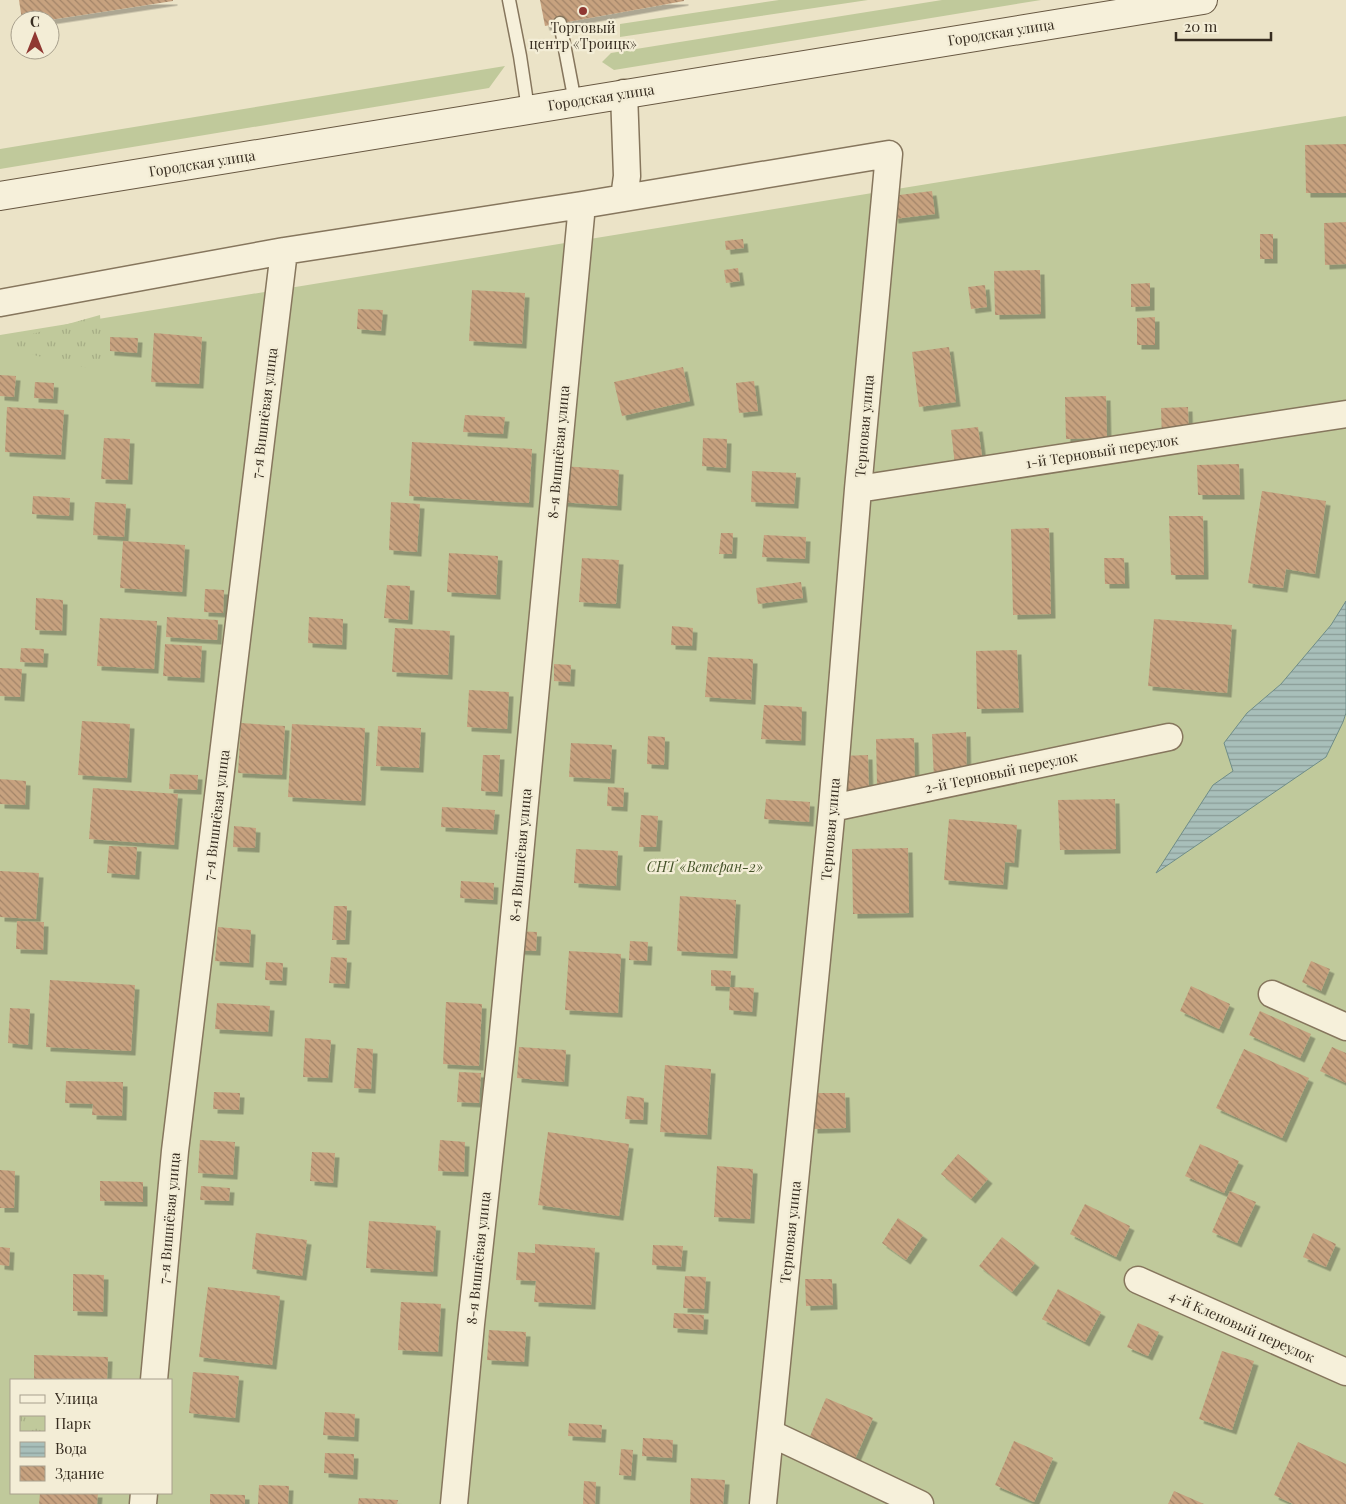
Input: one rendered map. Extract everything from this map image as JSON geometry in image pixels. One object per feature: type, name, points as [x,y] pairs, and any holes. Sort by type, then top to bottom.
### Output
[{"type":"main road","name":"Городская улица","points":[[0,196],[575,102],[1119,6],[1203,0]]},
{"type":"street","points":[[0,303],[284,251],[624,198],[627,176],[624,93]]},
{"type":"street","name":"Терновая улица","points":[[624,198],[889,154],[858,489],[832,808],[763,1504]]},
{"type":"street","name":"8-я Вишнёвая улица","points":[[454,1504],[502,1033],[582,205]]},
{"type":"street","name":"7-я Вишнёвая улица","points":[[154,1379],[175,1150],[284,251]]},
{"type":"street","name":"1-й Терновый переулок","points":[[858,489],[1346,414]]},
{"type":"street","name":"2-й Терновый переулок","points":[[832,808],[1169,737]]},
{"type":"street","points":[[1272,994],[1346,1027]]},
{"type":"street","name":"4-й Кленовый переулок","points":[[1138,1280],[1346,1372]]},
{"type":"street","points":[[770,1433],[920,1504]]},
{"type":"lane","points":[[509,0],[528,109]]},
{"type":"lane","points":[[560,23],[575,102]]},
{"type":"green space","points":[[779,0],[868,0],[620,37],[620,24]]},
{"type":"green space","points":[[942,0],[1041,0],[614,70],[602,62],[611,53]]},
{"type":"green space","points":[[505,66],[489,88],[0,169],[0,149]]},
{"type":"green space","name":"СНТ «Ветеран-2»","points":[[1346,116],[1346,1504],[0,1504],[0,335]]},
{"type":"green space","points":[[100,315],[105,372],[0,347],[0,343]]},
{"type":"water","points":[[1346,601],[1346,713],[1326,757],[1156,873],[1213,785],[1233,771],[1224,743],[1247,713],[1281,684],[1331,625]]},
{"type":"building","points":[[19,0],[173,0],[60,18],[60,10],[20,10]]},
{"type":"building","name":"Торговый центр «Троицк»","points":[[540,0],[684,0],[684,1],[545,26]]},
{"type":"building","points":[[1346,144],[1346,193],[1306,193],[1305,145]]},
{"type":"building","points":[[932,191],[935,214],[894,219],[891,196]]},
{"type":"building","points":[[1346,222],[1346,264],[1325,265],[1324,223]]},
{"type":"building","points":[[1260,234],[1273,234],[1273,259],[1260,259]]},
{"type":"building","points":[[743,239],[744,248],[726,250],[725,241]]},
{"type":"building","points":[[738,268],[740,281],[726,283],[724,270]]},
{"type":"building","points":[[1040,270],[1041,314],[995,315],[994,271]]},
{"type":"building","points":[[1150,283],[1150,306],[1131,307],[1131,284]]},
{"type":"building","points":[[985,285],[987,307],[971,309],[968,287]]},
{"type":"building","points":[[472,290],[525,293],[522,344],[469,341]]},
{"type":"building","points":[[358,309],[383,310],[381,331],[357,329]]},
{"type":"building","points":[[1155,317],[1155,345],[1137,345],[1137,318]]},
{"type":"building","points":[[154,333],[202,337],[199,384],[151,382]]},
{"type":"building","points":[[110,337],[138,338],[137,353],[110,351]]},
{"type":"building","points":[[949,347],[956,402],[919,407],[912,352]]},
{"type":"building","points":[[683,367],[690,401],[622,416],[614,382]]},
{"type":"building","points":[[0,375],[16,376],[14,397],[0,396]]},
{"type":"building","points":[[754,381],[758,411],[739,413],[736,383]]},
{"type":"building","points":[[35,382],[54,383],[53,399],[34,398]]},
{"type":"building","points":[[1106,396],[1107,438],[1066,439],[1065,397]]},
{"type":"building","points":[[7,407],[64,410],[61,455],[5,452]]},
{"type":"building","points":[[1188,407],[1189,440],[1162,440],[1161,408]]},
{"type":"building","points":[[465,415],[505,417],[503,434],[463,432]]},
{"type":"building","points":[[978,427],[984,471],[956,474],[951,430]]},
{"type":"building","points":[[104,438],[130,439],[128,480],[101,479]]},
{"type":"building","points":[[703,438],[727,439],[726,468],[702,466]]},
{"type":"building","points":[[412,442],[532,449],[529,503],[409,496]]},
{"type":"building","points":[[1239,464],[1240,495],[1198,495],[1197,465]]},
{"type":"building","points":[[562,466],[619,470],[617,506],[560,502]]},
{"type":"building","points":[[752,471],[796,473],[794,504],[751,502]]},
{"type":"building","points":[[1262,491],[1326,501],[1315,574],[1286,569],[1283,588],[1248,583]]},
{"type":"building","points":[[33,496],[70,498],[69,516],[32,514]]},
{"type":"building","points":[[95,502],[126,504],[124,537],[93,535]]},
{"type":"building","points":[[391,502],[420,504],[417,552],[389,550]]},
{"type":"building","points":[[1169,516],[1203,516],[1204,575],[1171,575]]},
{"type":"building","points":[[1049,528],[1051,614],[1013,615],[1011,529]]},
{"type":"building","points":[[721,533],[733,533],[732,554],[719,554]]},
{"type":"building","points":[[764,535],[806,537],[805,559],[762,557]]},
{"type":"building","points":[[123,541],[185,545],[182,592],[120,588]]},
{"type":"building","points":[[449,553],[498,556],[496,595],[447,592]]},
{"type":"building","points":[[582,558],[619,560],[616,604],[579,602]]},
{"type":"building","points":[[1104,558],[1124,558],[1125,584],[1105,584]]},
{"type":"building","points":[[801,582],[803,598],[758,604],[756,588]]},
{"type":"building","points":[[387,585],[410,586],[408,620],[384,618]]},
{"type":"building","points":[[205,589],[224,590],[223,613],[204,612]]},
{"type":"building","points":[[36,598],[63,600],[62,631],[35,630]]},
{"type":"building","points":[[167,617],[218,620],[217,640],[166,637]]},
{"type":"building","points":[[309,617],[343,619],[342,645],[308,643]]},
{"type":"building","points":[[100,618],[157,621],[154,669],[97,666]]},
{"type":"building","points":[[1154,619],[1232,625],[1227,693],[1148,686]]},
{"type":"building","points":[[672,626],[693,628],[692,646],[671,645]]},
{"type":"building","points":[[395,628],[450,631],[448,675],[392,672]]},
{"type":"building","points":[[165,644],[202,646],[200,678],[163,676]]},
{"type":"building","points":[[21,648],[44,649],[43,663],[20,662]]},
{"type":"building","points":[[1017,650],[1019,708],[977,709],[976,651]]},
{"type":"building","points":[[708,657],[753,659],[751,700],[705,697]]},
{"type":"building","points":[[554,664],[571,665],[570,682],[554,681]]},
{"type":"building","points":[[0,668],[22,669],[20,697],[0,696]]},
{"type":"building","points":[[469,690],[509,692],[507,729],[467,727]]},
{"type":"building","points":[[764,705],[802,707],[801,741],[761,739]]},
{"type":"building","points":[[82,721],[130,724],[127,778],[78,775]]},
{"type":"building","points":[[241,723],[285,726],[282,775],[238,773]]},
{"type":"building","points":[[292,724],[365,728],[361,801],[288,797]]},
{"type":"building","points":[[378,726],[421,728],[419,768],[376,766]]},
{"type":"building","points":[[966,732],[967,779],[934,780],[932,734]]},
{"type":"building","points":[[648,736],[665,737],[664,765],[647,764]]},
{"type":"building","points":[[914,738],[915,785],[877,785],[876,739]]},
{"type":"building","points":[[571,743],[612,745],[610,779],[569,777]]},
{"type":"building","points":[[483,755],[500,755],[498,792],[481,791]]},
{"type":"building","points":[[868,755],[869,793],[842,793],[841,756]]},
{"type":"building","points":[[170,774],[198,775],[197,790],[169,789]]},
{"type":"building","points":[[0,779],[26,781],[25,805],[0,804]]},
{"type":"building","points":[[608,787],[624,788],[623,807],[607,806]]},
{"type":"building","points":[[93,788],[178,794],[174,845],[89,839]]},
{"type":"building","points":[[766,799],[810,802],[809,822],[764,819]]},
{"type":"building","points":[[1115,799],[1116,849],[1060,850],[1058,800]]},
{"type":"building","points":[[442,807],[495,810],[493,830],[441,827]]},
{"type":"building","points":[[641,815],[658,816],[656,847],[639,847]]},
{"type":"building","points":[[949,819],[1017,825],[1014,863],[1005,862],[1003,885],[944,880]]},
{"type":"building","points":[[234,826],[256,828],[255,848],[233,847]]},
{"type":"building","points":[[109,846],[137,847],[135,875],[107,873]]},
{"type":"building","points":[[908,848],[909,913],[853,914],[852,849]]},
{"type":"building","points":[[576,849],[618,851],[616,886],[574,883]]},
{"type":"building","points":[[0,871],[39,873],[36,919],[0,917]]},
{"type":"building","points":[[461,881],[494,883],[493,900],[460,898]]},
{"type":"building","points":[[680,896],[736,900],[733,954],[677,951]]},
{"type":"building","points":[[334,906],[347,906],[345,940],[332,940]]},
{"type":"building","points":[[17,921],[44,922],[43,950],[16,949]]},
{"type":"building","points":[[218,927],[251,930],[249,963],[215,961]]},
{"type":"building","points":[[514,931],[537,932],[536,951],[512,950]]},
{"type":"building","points":[[630,941],[648,942],[647,961],[629,960]]},
{"type":"building","points":[[569,951],[621,954],[618,1013],[565,1010]]},
{"type":"building","points":[[331,957],[347,958],[345,984],[329,983]]},
{"type":"building","points":[[1311,961],[1330,969],[1321,991],[1302,982]]},
{"type":"building","points":[[266,962],[283,963],[282,981],[265,980]]},
{"type":"building","points":[[711,970],[731,971],[730,987],[711,986]]},
{"type":"building","points":[[50,980],[135,985],[131,1051],[46,1047]]},
{"type":"building","points":[[1191,986],[1230,1004],[1219,1029],[1180,1011]]},
{"type":"building","points":[[730,987],[754,988],[752,1012],[729,1010]]},
{"type":"building","points":[[446,1002],[482,1004],[479,1066],[443,1064]]},
{"type":"building","points":[[217,1003],[270,1006],[268,1032],[215,1029]]},
{"type":"building","points":[[10,1008],[30,1009],[28,1045],[8,1043]]},
{"type":"building","points":[[1260,1011],[1311,1034],[1300,1058],[1249,1035]]},
{"type":"building","points":[[305,1038],[331,1040],[328,1078],[303,1077]]},
{"type":"building","points":[[519,1047],[566,1050],[564,1082],[517,1078]]},
{"type":"building","points":[[1332,1047],[1346,1053],[1346,1083],[1320,1071]]},
{"type":"building","points":[[357,1048],[373,1049],[371,1089],[354,1088]]},
{"type":"building","points":[[1244,1049],[1309,1078],[1282,1138],[1216,1108]]},
{"type":"building","points":[[665,1065],[711,1069],[707,1135],[660,1132]]},
{"type":"building","points":[[459,1072],[481,1073],[479,1103],[457,1102]]},
{"type":"building","points":[[66,1081],[123,1082],[122,1116],[92,1115],[93,1104],[65,1103]]},
{"type":"building","points":[[214,1092],[240,1093],[239,1110],[213,1109]]},
{"type":"building","points":[[812,1093],[845,1093],[846,1128],[813,1129]]},
{"type":"building","points":[[627,1096],[644,1098],[643,1120],[625,1119]]},
{"type":"building","points":[[548,1132],[629,1144],[619,1216],[538,1205]]},
{"type":"building","points":[[200,1140],[235,1142],[233,1175],[198,1173]]},
{"type":"building","points":[[440,1140],[465,1142],[464,1172],[438,1171]]},
{"type":"building","points":[[1200,1144],[1239,1161],[1224,1193],[1185,1176]]},
{"type":"building","points":[[312,1152],[335,1153],[333,1183],[310,1181]]},
{"type":"building","points":[[958,1154],[988,1179],[971,1199],[941,1174]]},
{"type":"building","points":[[717,1166],[753,1169],[750,1219],[714,1217]]},
{"type":"building","points":[[0,1170],[15,1171],[14,1208],[0,1208]]},
{"type":"building","points":[[100,1181],[143,1182],[143,1202],[100,1201]]},
{"type":"building","points":[[201,1186],[230,1188],[229,1201],[200,1200]]},
{"type":"building","points":[[1230,1191],[1256,1202],[1237,1243],[1212,1232]]},
{"type":"building","points":[[1085,1204],[1130,1226],[1116,1257],[1070,1234]]},
{"type":"building","points":[[898,1218],[923,1235],[906,1260],[882,1243]]},
{"type":"building","points":[[369,1221],[436,1226],[433,1272],[366,1268]]},
{"type":"building","points":[[256,1233],[307,1240],[302,1276],[252,1269]]},
{"type":"building","points":[[1313,1233],[1336,1244],[1326,1267],[1303,1257]]},
{"type":"building","points":[[1002,1237],[1035,1263],[1012,1292],[979,1266]]},
{"type":"building","points":[[535,1244],[595,1248],[591,1305],[534,1302],[536,1281],[516,1280],[518,1252],[535,1253]]},
{"type":"building","points":[[653,1245],[683,1246],[681,1267],[652,1265]]},
{"type":"building","points":[[0,1247],[10,1248],[9,1266],[0,1265]]},
{"type":"building","points":[[73,1274],[104,1275],[103,1312],[73,1311]]},
{"type":"building","points":[[685,1276],[706,1277],[704,1309],[683,1308]]},
{"type":"building","points":[[805,1279],[832,1279],[833,1305],[806,1306]]},
{"type":"building","points":[[208,1287],[280,1296],[272,1365],[199,1357]]},
{"type":"building","points":[[1058,1289],[1101,1312],[1085,1342],[1042,1319]]},
{"type":"building","points":[[401,1302],[441,1304],[438,1352],[398,1350]]},
{"type":"building","points":[[674,1313],[704,1315],[703,1330],[673,1328]]},
{"type":"building","points":[[1138,1323],[1159,1332],[1148,1356],[1127,1347]]},
{"type":"building","points":[[489,1330],[526,1332],[524,1362],[487,1360]]},
{"type":"building","points":[[1222,1351],[1254,1361],[1232,1430],[1199,1419]]},
{"type":"building","points":[[34,1355],[108,1357],[107,1379],[34,1379]]},
{"type":"building","points":[[193,1372],[239,1376],[235,1418],[189,1413]]},
{"type":"building","points":[[826,1398],[873,1418],[852,1466],[806,1446]]},
{"type":"building","points":[[325,1412],[355,1414],[354,1437],[323,1435]]},
{"type":"building","points":[[569,1423],[602,1425],[601,1438],[568,1436]]},
{"type":"building","points":[[643,1438],[673,1440],[672,1458],[642,1456]]},
{"type":"building","points":[[1014,1441],[1053,1458],[1034,1502],[995,1485]]},
{"type":"building","points":[[1298,1442],[1346,1464],[1346,1504],[1293,1504],[1274,1495]]},
{"type":"building","points":[[621,1449],[633,1450],[631,1476],[619,1475]]},
{"type":"building","points":[[325,1453],[354,1454],[353,1475],[324,1473]]},
{"type":"building","points":[[691,1478],[725,1480],[723,1504],[690,1504]]},
{"type":"building","points":[[584,1481],[596,1482],[595,1504],[583,1504]]},
{"type":"building","points":[[259,1485],[289,1486],[288,1504],[258,1504]]},
{"type":"building","points":[[1174,1491],[1204,1504],[1168,1504]]},
{"type":"building","points":[[40,1494],[98,1494],[97,1504],[39,1504]]},
{"type":"building","points":[[210,1494],[245,1495],[245,1504],[210,1504]]},
{"type":"building","points":[[359,1498],[398,1500],[397,1504],[358,1504]]},
{"type":"place","name":"Торговый центр «Троицк»","points":[[583,11]]}]
